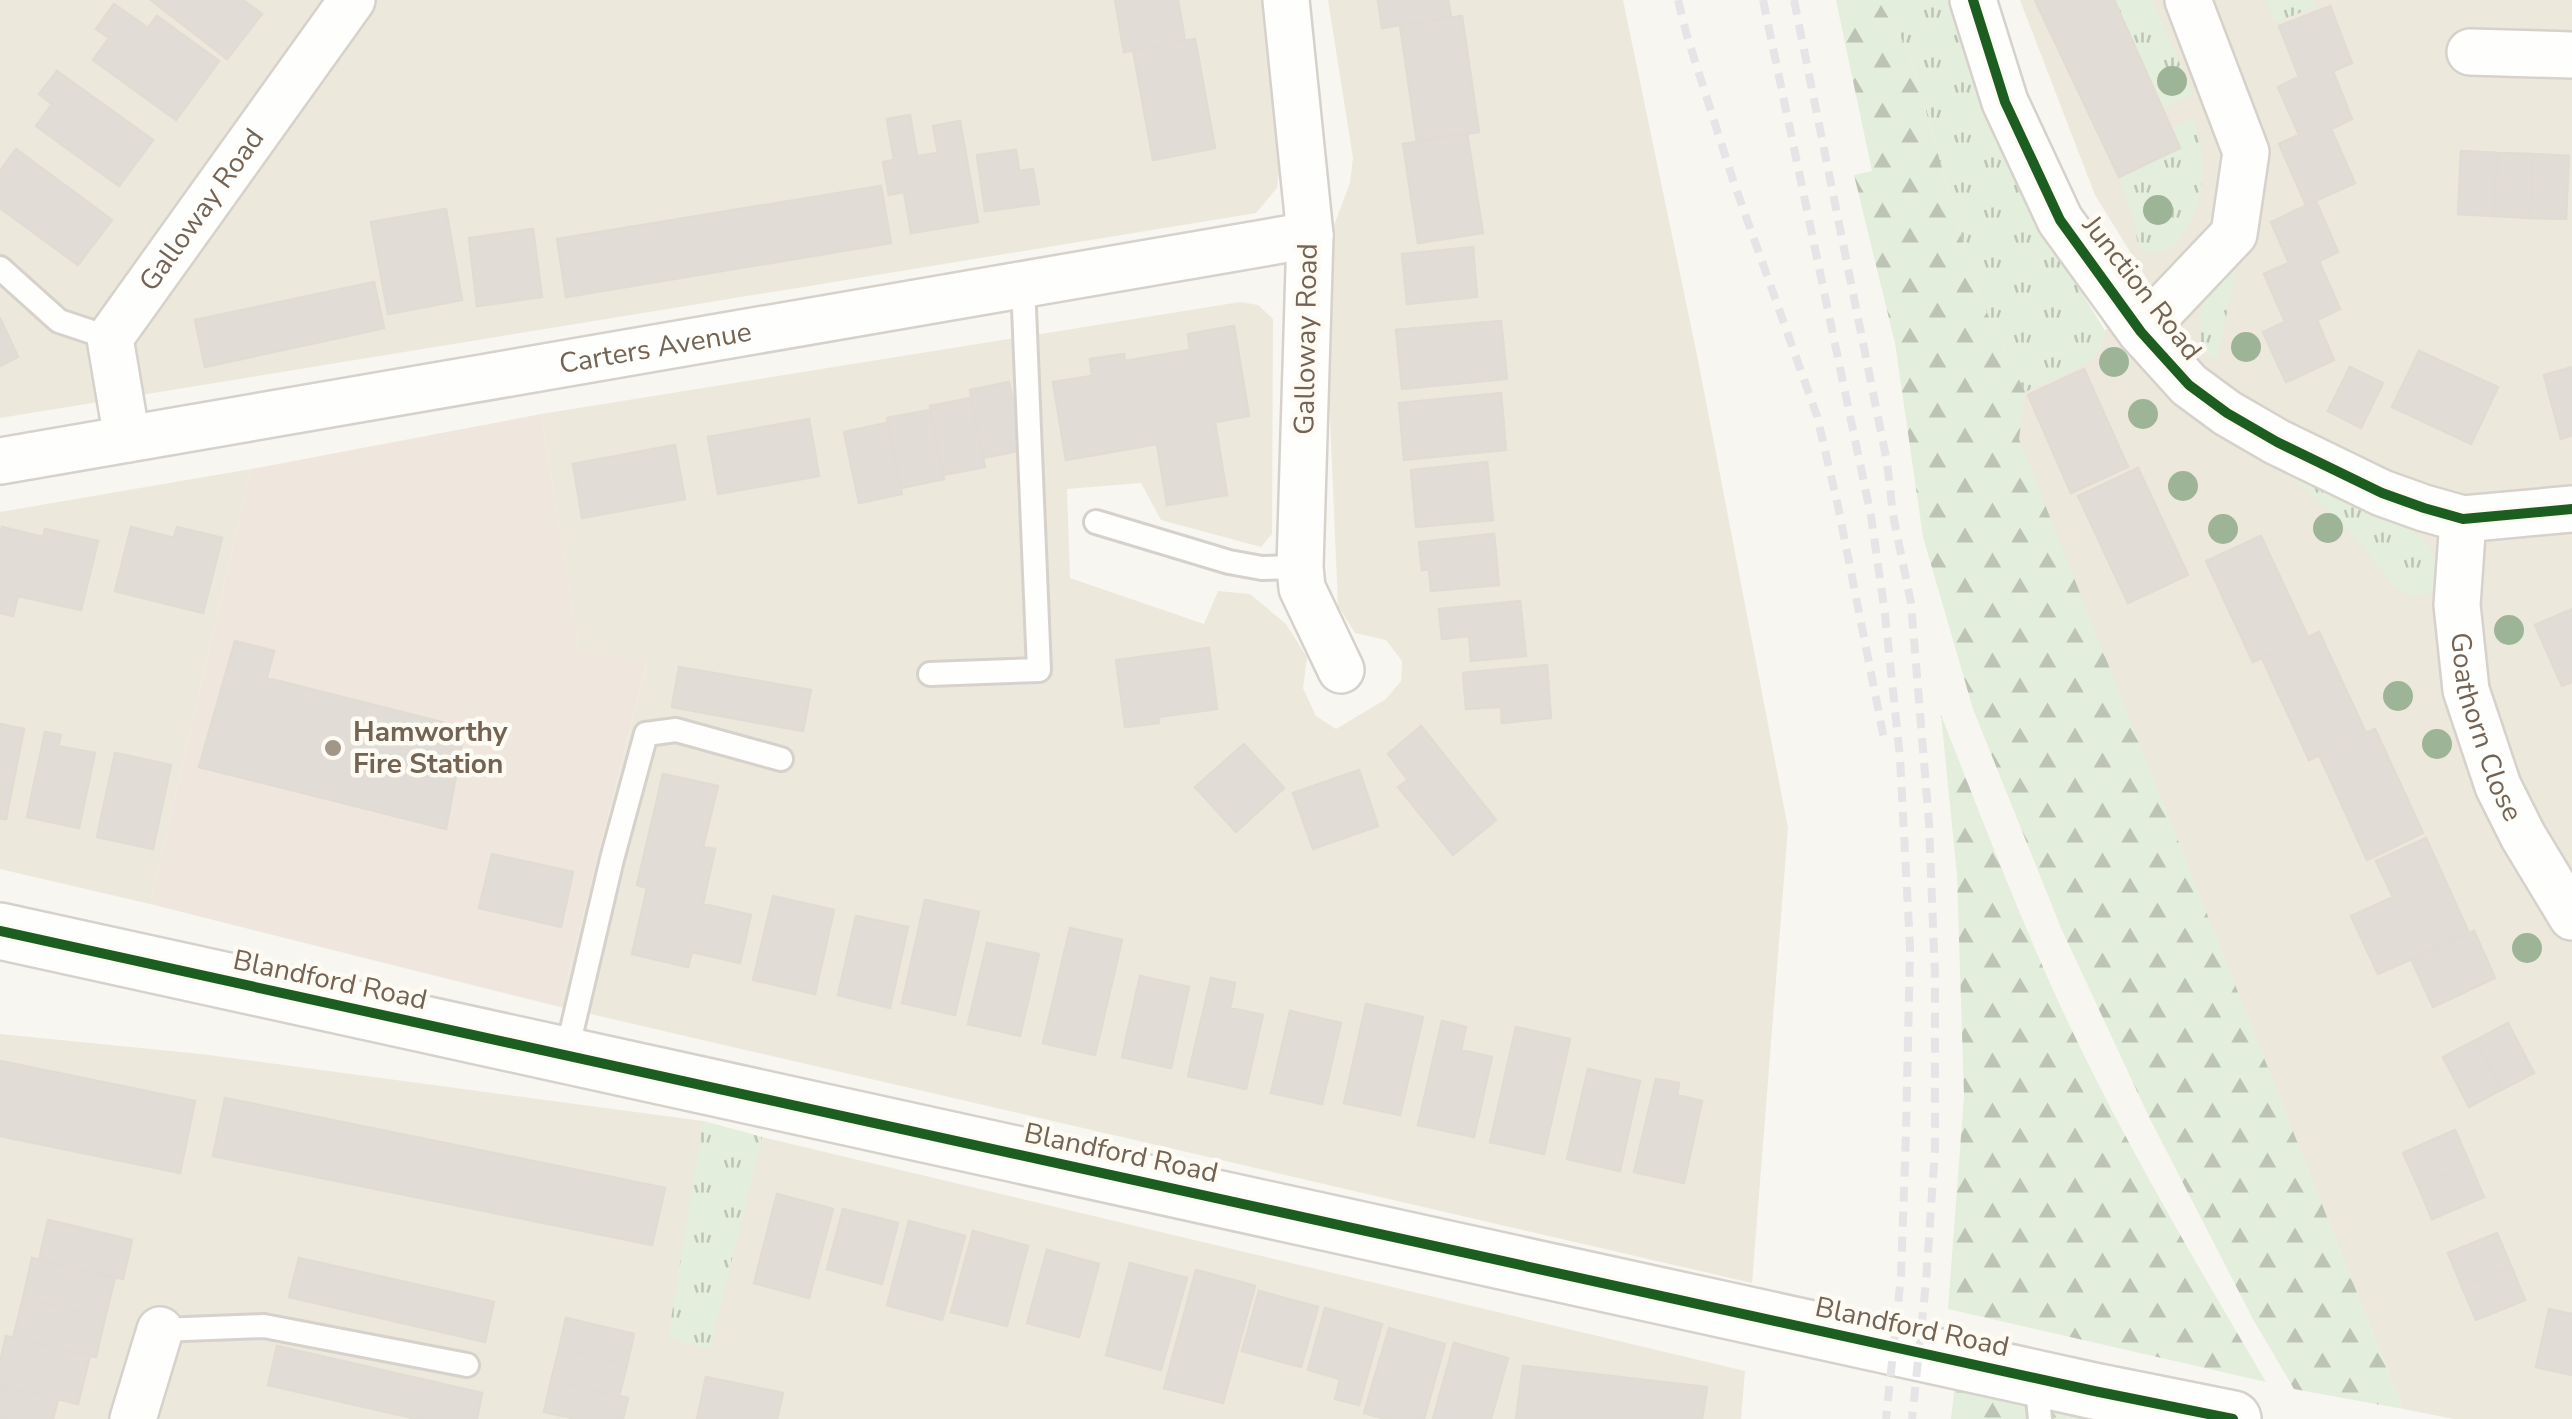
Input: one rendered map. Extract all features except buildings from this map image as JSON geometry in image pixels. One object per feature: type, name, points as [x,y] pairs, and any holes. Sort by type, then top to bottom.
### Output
[{"type":"main road","name":"Blandford Road","points":[[0,931],[566,1055],[2038,1398],[2233,1419]]},
{"type":"street","name":"Galloway Road","points":[[1286,0],[1310,235],[1300,567],[1302,588],[1341,670]]},
{"type":"street","name":"Junction Road","points":[[1972,0],[2005,102],[2060,220],[2141,332],[2190,385],[2227,413],[2295,451],[2382,493],[2424,508],[2463,519],[2572,509]]},
{"type":"street","name":"Junction Road","points":[[2141,332],[2234,234],[2246,152],[2188,0]]},
{"type":"street","name":"Galloway Road","points":[[110,338],[356,1]]},
{"type":"street","points":[[2470,52],[2572,55]]},
{"type":"street","name":"Carters Avenue","points":[[0,461],[1310,235]]},
{"type":"street","points":[[110,338],[126,440]]},
{"type":"street","name":"Goathorn Close","points":[[2463,519],[2456,605],[2466,690],[2498,786],[2523,836],[2572,916]]},
{"type":"street","points":[[133,1419],[160,1330]]},
{"type":"lane","points":[[0,268],[59,321],[110,338]]},
{"type":"lane","points":[[930,674],[1040,670],[1024,284]]},
{"type":"lane","points":[[1096,522],[1230,562],[1262,568],[1300,567]]},
{"type":"lane","points":[[566,1055],[646,734],[676,730],[780,759]]},
{"type":"lane","points":[[160,1330],[264,1326],[468,1365]]},
{"type":"shaded area","points":[[0,0],[1262,0],[1282,143],[1277,188],[1256,213],[0,418]]},
{"type":"shaded area","points":[[1328,0],[1623,0],[1698,360],[1788,828],[1752,1283],[560,1007],[647,663],[579,651],[541,414],[1240,302],[1258,305],[1273,319],[1272,534],[1261,547],[1161,520],[1141,483],[1067,489],[1070,578],[1204,624],[1218,591],[1250,594],[1286,624],[1307,657],[1303,688],[1316,716],[1336,729],[1386,699],[1401,681],[1402,661],[1386,640],[1355,633],[1338,606],[1323,254],[1350,183],[1353,158]]},
{"type":"shaded area","points":[[2020,0],[2572,0],[2572,1419],[2454,1419],[2403,1409],[2001,395],[2158,297],[2095,195]]},
{"type":"shaded area","points":[[541,414],[579,650],[647,662],[560,1007],[150,904],[251,469]]},
{"type":"shaded area","points":[[251,469],[150,904],[0,869],[0,512]]},
{"type":"shaded area","points":[[0,1034],[201,1054],[703,1121],[1745,1371],[1741,1419],[0,1419]]},
{"type":"green space","points":[[1836,0],[1878,0],[1909,52],[1978,294],[2025,392],[2019,439],[2403,1409],[2294,1389],[2254,1321],[2150,1119],[2061,928],[1973,709],[1923,537],[1895,343],[1854,175],[1872,171]]},
{"type":"green space","points":[[1878,0],[1949,0],[1989,125],[2033,213],[2104,329],[2101,349],[2086,364],[2025,392],[1978,294],[1909,52]]},
{"type":"green space","points":[[2152,0],[2193,94],[2162,108],[2115,2]]},
{"type":"green space","points":[[2266,0],[2313,0],[2316,6],[2275,23]]},
{"type":"green space","points":[[2192,117],[2202,172],[2196,208],[2179,239],[2165,252],[2143,252],[2119,177],[2171,129]]},
{"type":"green space","points":[[2241,245],[2217,360],[2199,341],[2202,326],[2198,319],[2208,293]]},
{"type":"green space","points":[[2286,471],[2405,523],[2433,554],[2438,573],[2431,593],[2416,596],[2390,583],[2333,514]]},
{"type":"green space","points":[[1941,715],[2028,932],[2082,1052],[2158,1195],[2266,1382],[1948,1309],[1964,1096],[1957,875]]},
{"type":"green space","points":[[703,1121],[762,1137],[710,1349],[668,1338]]},
{"type":"green space","points":[[1955,1383],[2128,1419],[1951,1419]]},
{"type":"railway","points":[[1678,0],[1733,180],[1817,416],[1885,744]]},
{"type":"railway","points":[[1763,0],[1871,516],[1900,758],[1910,947],[1901,1276],[1886,1419]]},
{"type":"railway","points":[[1794,0],[1887,462],[1911,603],[1929,823],[1935,977],[1935,1149],[1912,1419]]},
{"type":"cycle path","points":[[1973,0],[2005,102],[2060,220],[2141,332],[2189,385],[2277,442],[2382,493],[2424,508],[2463,519],[2572,509]]},
{"type":"cycle path","points":[[0,931],[2233,1419]]},
{"type":"place","name":"Hamworthy Fire Station","points":[[333,748]]}]
